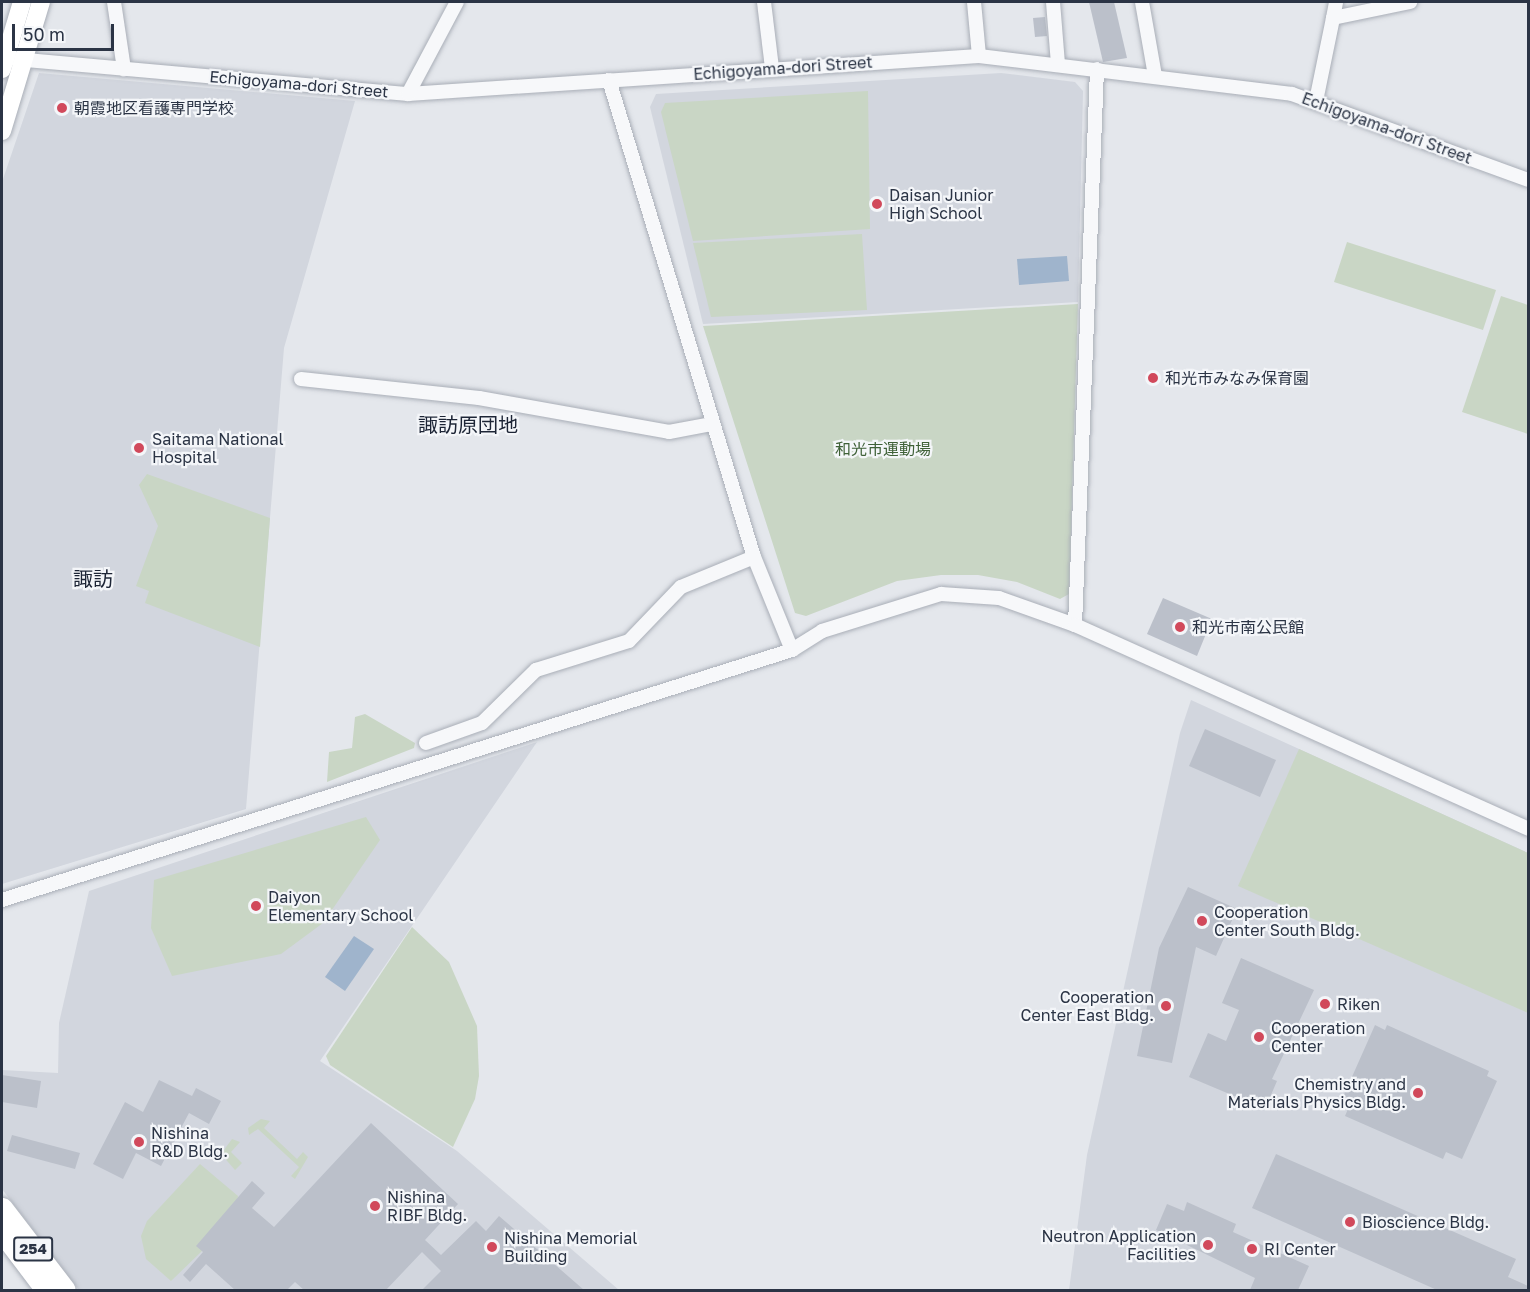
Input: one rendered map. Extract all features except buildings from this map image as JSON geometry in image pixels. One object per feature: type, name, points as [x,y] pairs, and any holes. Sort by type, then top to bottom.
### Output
[{"type":"highway","name":"254","points":[[2,1208],[65,1290]]},
{"type":"highway","name":"254","points":[[2,1232],[46,1290]]},
{"type":"main road","points":[[2,130],[8,60],[22,2]]},
{"type":"main road","points":[[8,60],[40,2]]},
{"type":"street","points":[[114,2],[124,69]]},
{"type":"street","points":[[408,94],[457,2]]},
{"type":"street","points":[[764,2],[772,68]]},
{"type":"street","points":[[974,2],[979,56]]},
{"type":"street","points":[[1053,2],[1058,64]]},
{"type":"street","points":[[1142,2],[1155,76]]},
{"type":"street","points":[[1316,100],[1336,2]]},
{"type":"street","points":[[1333,18],[1410,2]]},
{"type":"street","name":"Echigoyama-dori Street","points":[[8,60],[408,94],[979,56],[1155,76],[1316,100],[1528,180]]},
{"type":"street","points":[[1075,625],[1097,69]]},
{"type":"street","points":[[609,80],[754,557],[792,650]]},
{"type":"street","points":[[301,379],[479,398],[669,432],[712,423]]},
{"type":"street","points":[[426,743],[482,723],[536,670],[630,641],[681,587],[754,557]]},
{"type":"street","points":[[2,900],[792,650],[822,631],[941,594],[999,598],[1075,625],[1528,829]]},
{"type":"shaded area","name":"Saitama National Hospital","points":[[39,73],[355,101],[284,348],[246,809],[2,884],[2,182]]},
{"type":"shaded area","name":"Daisan Junior High School","points":[[1001,73],[1075,82],[1083,91],[1078,302],[703,324],[650,107],[656,94]]},
{"type":"shaded area","name":"Riken","points":[[1191,700],[1528,853],[1528,1290],[1069,1290],[1087,1155],[1180,733]]},
{"type":"shaded area","points":[[537,742],[320,1061],[457,1151],[619,1290],[79,1290],[2,1189],[2,1070],[58,1073],[59,1023],[89,891]]},
{"type":"green space","points":[[868,91],[870,229],[693,241],[661,112],[665,103]]},
{"type":"green space","points":[[862,234],[867,310],[711,317],[693,243]]},
{"type":"green space","points":[[1347,242],[1496,290],[1483,330],[1334,282]]},
{"type":"green space","points":[[1501,296],[1528,305],[1528,434],[1462,412]]},
{"type":"green space","name":"和光市運動場","points":[[1078,304],[1069,594],[1060,599],[1017,582],[978,575],[941,575],[897,581],[806,616],[795,613],[703,326]]},
{"type":"green space","points":[[147,474],[270,518],[260,647],[145,603],[149,591],[136,586],[158,526],[139,485]]},
{"type":"green space","points":[[365,714],[415,743],[414,748],[327,782],[329,752],[352,748],[355,717]]},
{"type":"green space","points":[[1299,749],[1528,853],[1528,1013],[1238,886]]},
{"type":"green space","points":[[366,817],[380,840],[323,923],[281,954],[172,976],[151,928],[154,880]]},
{"type":"green space","points":[[412,927],[449,962],[477,1026],[479,1076],[475,1099],[453,1147],[330,1065],[326,1056]]},
{"type":"green space","points":[[261,1119],[270,1121],[264,1128],[297,1159],[303,1152],[308,1157],[295,1179],[291,1176],[299,1167],[258,1129],[249,1135],[248,1128]]},
{"type":"green space","points":[[232,1139],[240,1142],[231,1152],[242,1163],[235,1170],[221,1154]]},
{"type":"green space","points":[[200,1164],[238,1196],[237,1203],[202,1251],[171,1281],[146,1259],[141,1236],[147,1221]]},
{"type":"water","points":[[1067,256],[1069,281],[1019,285],[1017,259]]},
{"type":"water","points":[[354,936],[374,949],[345,991],[325,977]]},
{"type":"place","name":"朝霞地区看護専門学校","points":[[62,108]]},
{"type":"place","name":"Daisan Junior High School","points":[[877,204]]},
{"type":"place","name":"和光市みなみ保育園","points":[[1153,378]]},
{"type":"place","name":"Saitama National Hospital","points":[[139,448]]},
{"type":"place","name":"和光市南公民館","points":[[1180,627]]},
{"type":"place","name":"Daiyon Elementary School","points":[[256,906]]},
{"type":"place","name":"Cooperation Center South Bldg.","points":[[1202,921]]},
{"type":"place","name":"Riken","points":[[1325,1004]]},
{"type":"place","name":"Cooperation Center East Bldg.","points":[[1166,1006]]},
{"type":"place","name":"Cooperation Center","points":[[1259,1037]]},
{"type":"place","name":"Chemistry and Materials Physics Bldg.","points":[[1418,1093]]},
{"type":"place","name":"Nishina R&D Bldg.","points":[[139,1142]]},
{"type":"place","name":"Nishina RIBF Bldg.","points":[[375,1206]]},
{"type":"place","name":"Bioscience Bldg.","points":[[1350,1222]]},
{"type":"place","name":"Neutron Application Facilities","points":[[1208,1245]]},
{"type":"place","name":"Nishina Memorial Building","points":[[492,1247]]},
{"type":"place","name":"RI Center","points":[[1252,1249]]},
{"type":"district","name":"諏訪原団地","points":[[468,424]]},
{"type":"district","name":"諏訪","points":[[93,578]]}]
